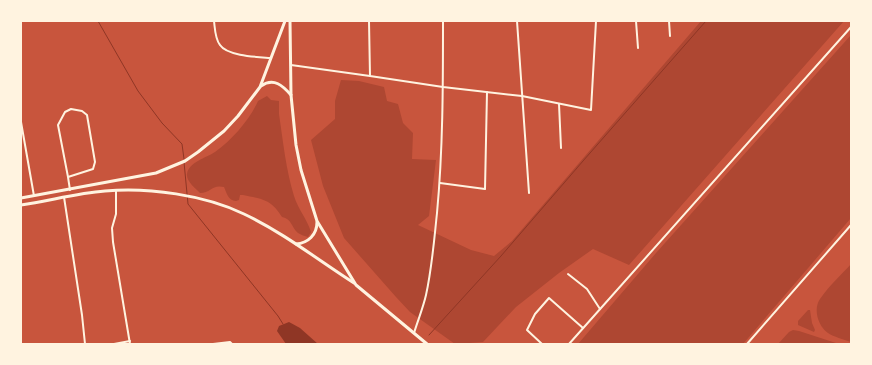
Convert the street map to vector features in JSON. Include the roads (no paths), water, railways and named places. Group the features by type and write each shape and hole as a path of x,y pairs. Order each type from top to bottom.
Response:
{"highway":[{"path":"21,198 156,173 185,161 224,131 238,116 260,87 286,21"},
{"path":"290,21 291,95 295,139 301,170 317,221 356,285"},
{"path":"260,87 267,83 276,83 283,86 291,95"},
{"path":"115,181 116,190"},
{"path":"21,205 116,190 171,193 220,205 243,213 296,244 356,285 427,344"},
{"path":"296,244 306,242 313,236 317,227 317,221"}],"street":[{"path":"214,21 220,46 244,56 272,58"},
{"path":"369,21 370,76"},
{"path":"414,333 425,296 432,260 440,183 443,88 443,21"},
{"path":"517,21 529,193"},
{"path":"290,65 443,88 522,96 591,110 596,21"},
{"path":"636,21 638,48"},
{"path":"669,21 670,36"},
{"path":"569,344 851,27"},
{"path":"440,183 485,189 487,92"},
{"path":"559,104 561,148"},
{"path":"68,177 93,169 95,162 87,115 78,110 71,109 65,112 58,125 70,190"},
{"path":"21,122 34,196"},
{"path":"114,344 130,343 113,242 112,228 116,214 116,190"},
{"path":"64,197 85,344"},
{"path":"748,344 851,225"},
{"path":"568,274 575,278 587,290 600,309"},
{"path":"542,344 527,330 535,314 549,298 583,328"},
{"path":"213,344 230,342 232,344"}],"waterway":[{"path":"98,21 138,91 162,123 182,144 184,159"},
{"path":"429,335 501,256 706,21"},
{"path":"184,162 188,204 283,324"}]}
